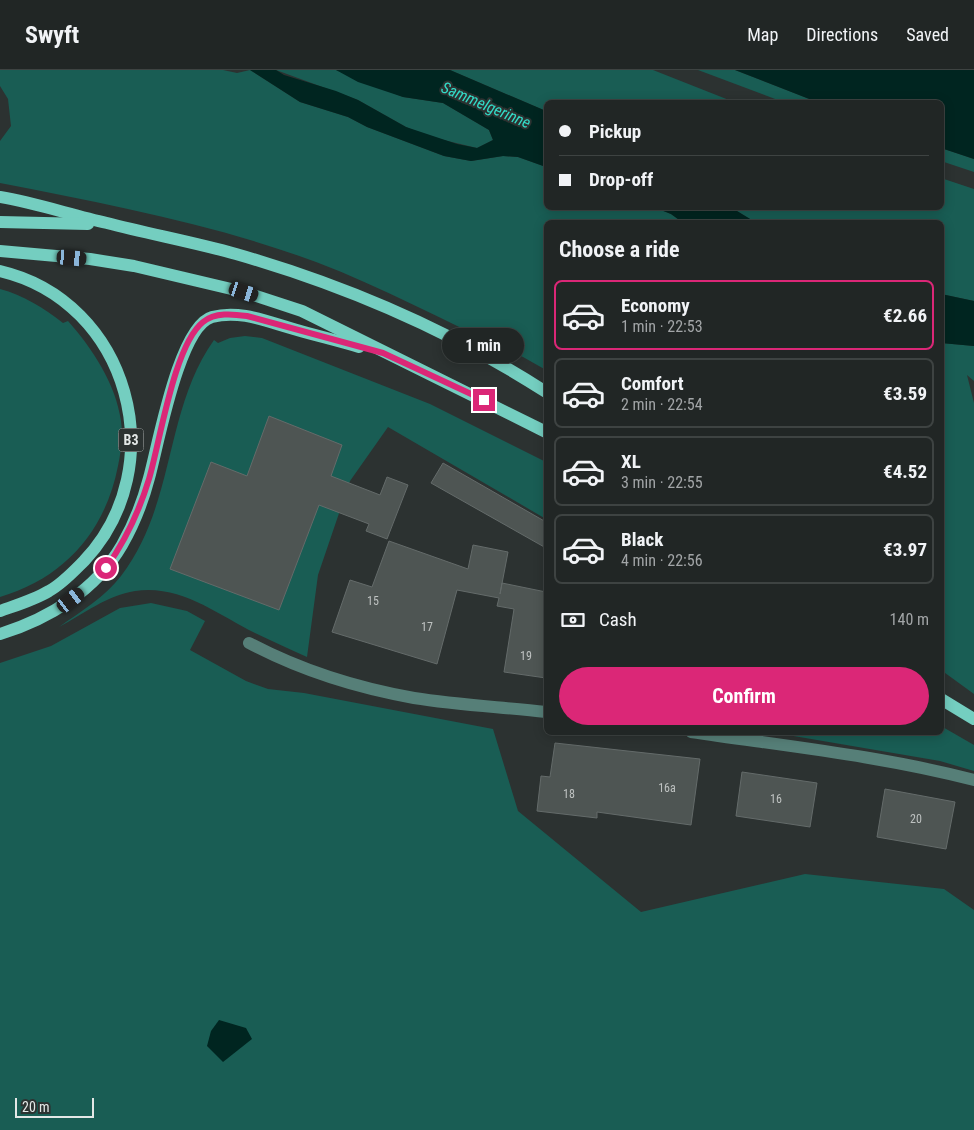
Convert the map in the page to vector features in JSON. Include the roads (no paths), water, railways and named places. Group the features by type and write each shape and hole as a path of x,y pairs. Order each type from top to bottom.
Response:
{"main road":[{"path":"0,197 235,254 350,293 472,348 544,391"},
{"path":"0,222 108,224"},
{"name":"B3","path":"0,251 90,259 134,266 244,292 302,311 383,353 468,392 544,431"},
{"name":"B3","path":"0,271 16,275 43,287 84,317 108,351 118,373 130,413 132,434 126,484 117,510 105,534 70,575 50,591 27,602 0,611"},
{"name":"B3","path":"0,634 24,627 58,610 106,568 122,546 134,521 149,478 178,370 187,344 202,322 217,316 247,316 383,353"},
{"path":"944,701 974,719"}],"street":[{"path":"249,643 307,669 380,691 450,702 544,712"},
{"path":"712,735 820,750 932,770 974,780"}],"water":[{"name":"Sammelgerinne","path":"250,70 276,70 284,75 358,100 406,127 457,144 477,148 493,140 489,130 443,103 403,97 358,82 336,70 450,70 544,110 544,166 518,157 503,156 471,161 444,156 367,127 348,117 300,102"},
{"path":"735,70 974,70 974,159 944,149 944,100 812,100"},
{"path":"661,210 735,210 752,220 679,220"},
{"path":"944,295 974,301 974,346 944,343"},
{"path":"219,1020 246,1028 252,1039 223,1062 207,1046 211,1031"}]}
